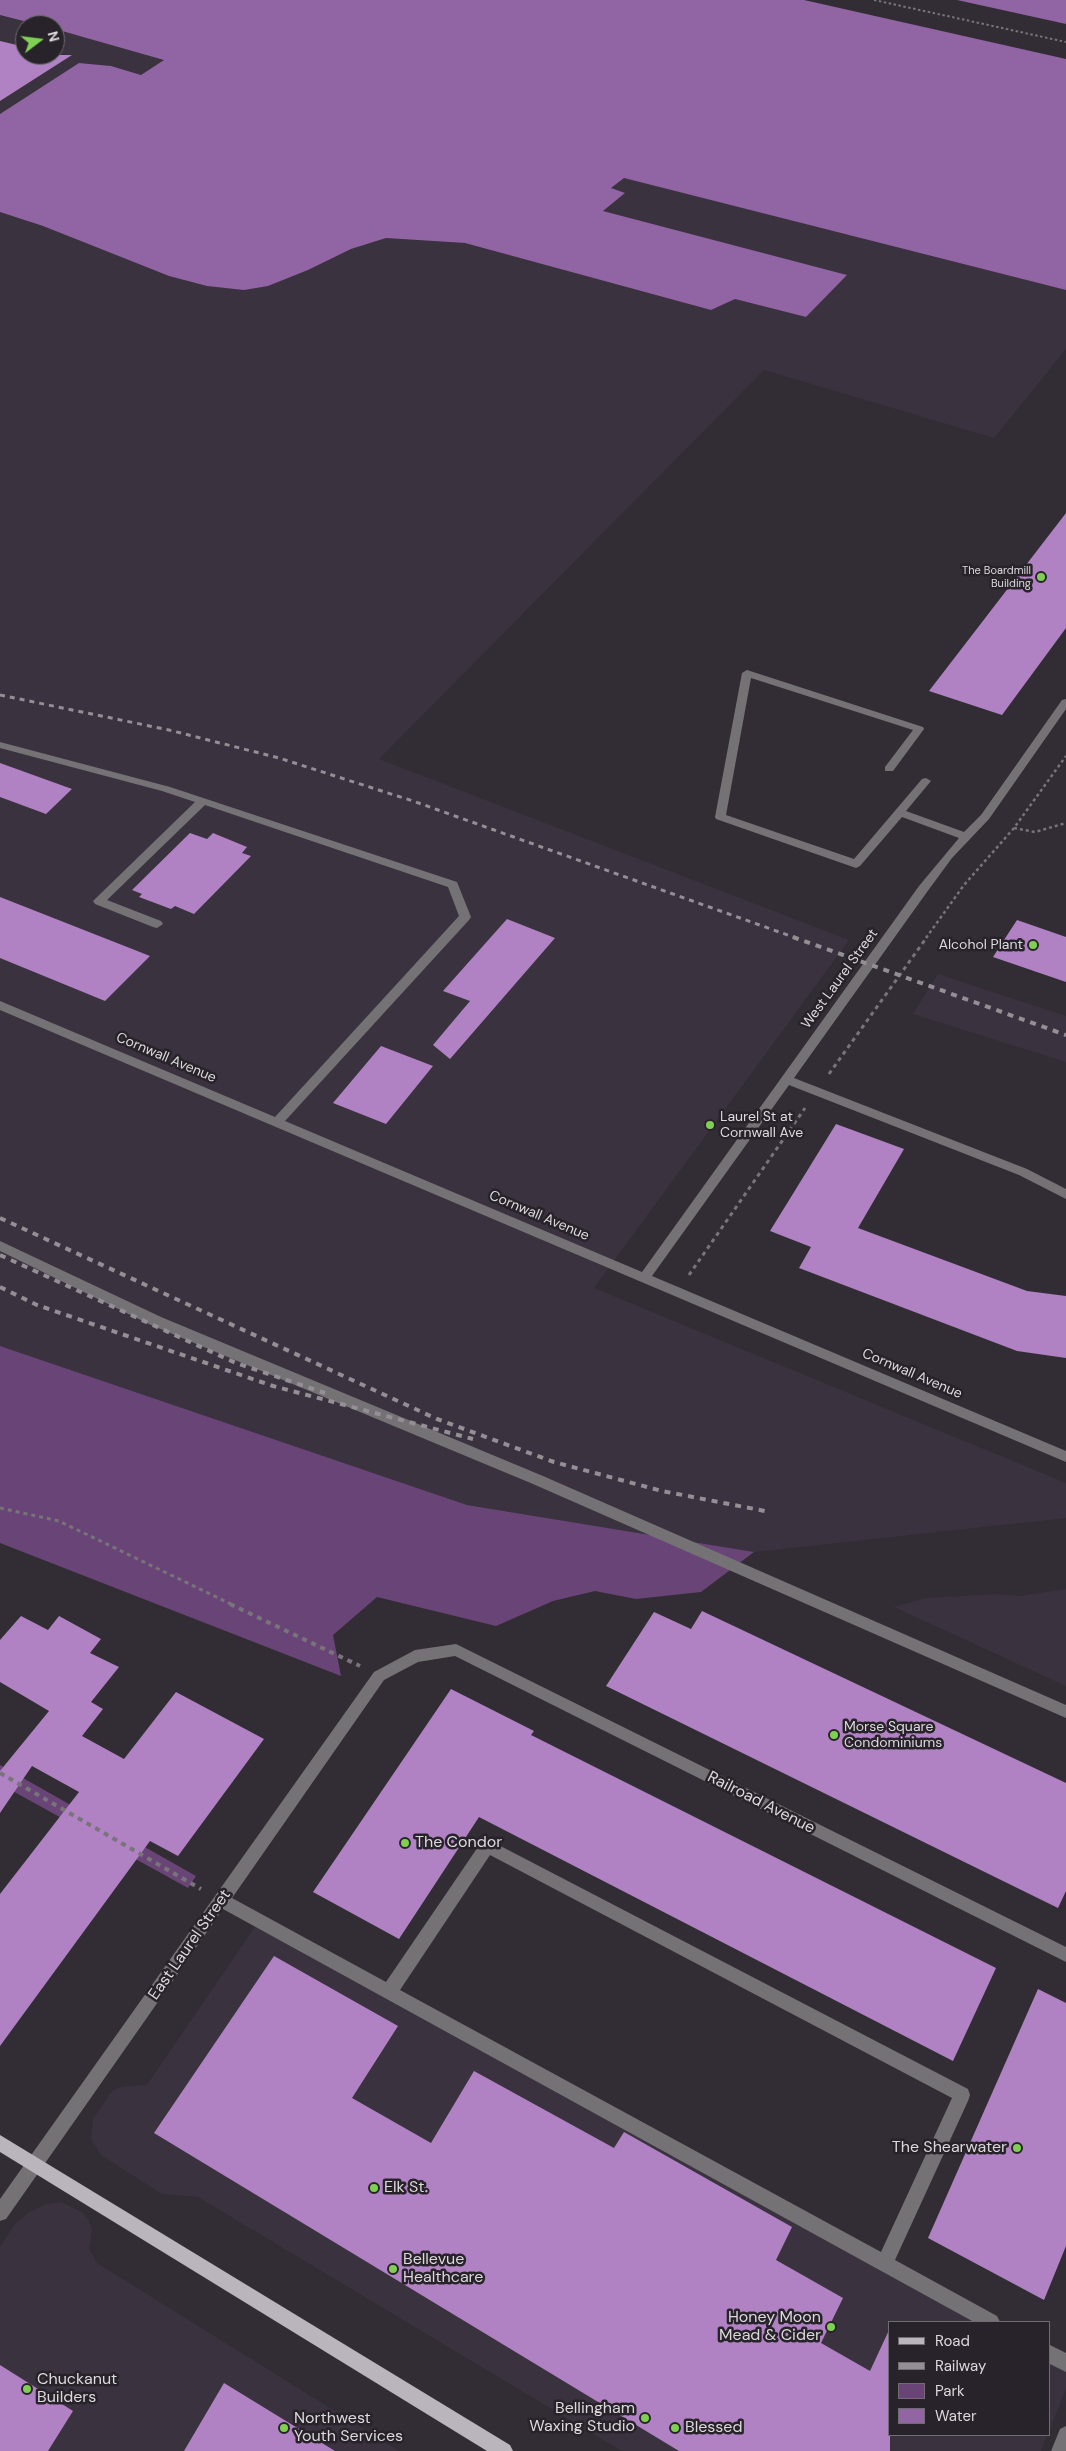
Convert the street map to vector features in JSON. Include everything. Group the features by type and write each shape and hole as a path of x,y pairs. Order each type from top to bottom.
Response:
{"main road":[{"path":"0,2143 504,2451"}],"street":[{"path":"889,769 918,729 747,673 720,817 856,864 926,781"},
{"name":"West Laurel Street","path":"644,1278 923,889 948,856 985,817 1066,702"},
{"path":"0,745 166,789 454,885 465,917 277,1122"},
{"path":"157,924 99,901 203,801"},
{"path":"900,812 966,837"},
{"name":"Cornwall Avenue","path":"0,1005 1066,1457"},
{"path":"786,1079 1023,1172 1066,1194"},
{"path":"0,1246 156,1321 538,1480 1066,1712"},
{"name":"Railroad Avenue","path":"380,1676 415,1656 456,1650 1066,1955"},
{"name":"East Laurel Street","path":"0,2213 380,1676"},
{"path":"390,1992 487,1846 962,2095 884,2264"},
{"path":"221,1900 989,2321"},
{"path":"1051,2355 1066,2363"},
{"path":"1060,2451 1066,2436"}],"path":[{"path":"874,0 1066,42"},
{"path":"678,1292 964,885 1014,828 1066,756"},
{"path":"1014,828 1035,832 1066,823"},
{"path":"0,1508 59,1521 380,1676"},
{"path":"0,1773 221,1900"}],"shaded area":[{"path":"0,15 15,19 15,65 65,65 65,32 165,59 141,75 111,66 79,63 0,114"},
{"path":"624,178 1066,290 1066,349 994,438 764,370 379,759 849,940 594,1288 1066,1483 1066,1518 754,1552 467,1505 0,1346 0,212 43,226 169,276 207,286 268,286 308,270 351,249 386,238 465,243 711,310 735,299 806,317 847,275 603,211 625,193 611,188"},
{"path":"938,974 1066,1016 1066,1062 913,1014"},
{"path":"1066,1589 1066,1686 894,1607 926,1598 996,1594 1020,1596"},
{"path":"259,1921 989,2321 888,2321 888,2436 1047,2436 1041,2451 622,2451 198,2197 162,2194 101,2155 91,2139 93,2119 113,2090 122,2087 147,2085"},
{"path":"61,2202 83,2213 89,2221 92,2229 89,2249 97,2263 399,2451 0,2451 0,2247 15,2224 30,2212 46,2204"},
{"path":"1051,2355 1066,2363 1066,2388 1051,2426"}],"green space":[{"path":"0,1346 467,1505 754,1552 701,1592 636,1599 595,1591 553,1601 496,1626 377,1597 333,1635 341,1676 0,1543"},
{"path":"0,1765 196,1876 188,1888 0,1784"}],"water":[{"path":"0,0 804,0 1066,59 1066,290 624,178 611,188 625,193 603,211 847,275 806,317 735,299 711,310 465,243 386,238 351,249 308,270 268,286 244,290 207,286 169,276 43,226 0,212 0,114 79,63 111,66 141,75 164,60 65,32 65,15 15,15 15,19 0,15"},
{"path":"957,0 1066,0 1066,24"}],"building":[{"path":"0,41 15,45 15,65 56,65 0,101"},
{"path":"65,55 72,55 65,59"},
{"name":"The Boardmill Building","path":"1066,513 1066,628 1002,715 929,691"},
{"path":"0,763 72,789 46,814 0,797"},
{"path":"190,833 207,839 213,833 247,847 242,853 251,856 194,914 175,906 171,909 139,897 142,894 132,890"},
{"path":"0,897 150,956 105,1001 0,958"},
{"path":"507,919 555,938 450,1059 433,1045 470,1001 443,991"},
{"name":"Alcohol Plant","path":"1017,920 1066,937 1066,982 993,957"},
{"path":"381,1046 433,1066 386,1124 333,1103"},
{"path":"836,1124 904,1149 858,1228 1027,1291 1066,1296 1066,1358 1017,1351 799,1268 811,1247 770,1231"},
{"name":"Morse Square Condominiums","path":"702,1611 1066,1783 1066,1891 1058,1908 606,1686 654,1612 691,1629"},
{"path":"21,1616 48,1630 59,1616 101,1639 90,1653 119,1667 91,1702 103,1709 82,1736 124,1759 176,1692 264,1739 178,1856 150,1841 0,2046 0,1894 79,1792 32,1766 0,1813 0,1771 49,1711 0,1682 0,1640"},
{"path":"451,1689 534,1731 531,1735 996,1968 953,2061 479,1817 399,1939 313,1892"},
{"path":"274,1956 398,2026 352,2098 431,2143 474,2071 614,2148 624,2132 792,2227 776,2260 843,2298 821,2343 870,2371 888,2332 888,2436 890,2436 890,2451 679,2451 154,2133"},
{"name":"The Shearwater","path":"1038,1989 1066,2003 1066,2246 1044,2300 928,2238"},
{"path":"0,2365 73,2411 48,2451 0,2451"},
{"path":"224,2383 335,2451 184,2451"}],"railway":[{"path":"0,695 169,730 279,758 413,801 796,938"},
{"path":"793,937 1066,1035"},
{"path":"0,1218 437,1419 554,1462 662,1491 765,1511"},
{"path":"0,1255 236,1363 325,1393"},
{"path":"0,1287 37,1305 273,1386 473,1439"}],"place":[{"name":"The Boardmill Building","path":"1041,577"},
{"name":"Alcohol Plant","path":"1033,945"},
{"name":"Laurel St at Cornwall Ave","path":"710,1125"},
{"name":"Morse Square Condominiums","path":"834,1735"},
{"name":"The Condor","path":"405,1843"},
{"name":"The Shearwater","path":"1017,2148"},
{"name":"Elk St.","path":"374,2188"},
{"name":"Bellevue Healthcare","path":"393,2269"},
{"name":"Honey Moon Mead & Cider","path":"831,2327"},
{"name":"Chuckanut Builders","path":"27,2389"},
{"name":"Bellingham Waxing Studio","path":"645,2418"},
{"name":"Northwest Youth Services","path":"284,2428"},
{"name":"Blessed","path":"675,2428"}]}
